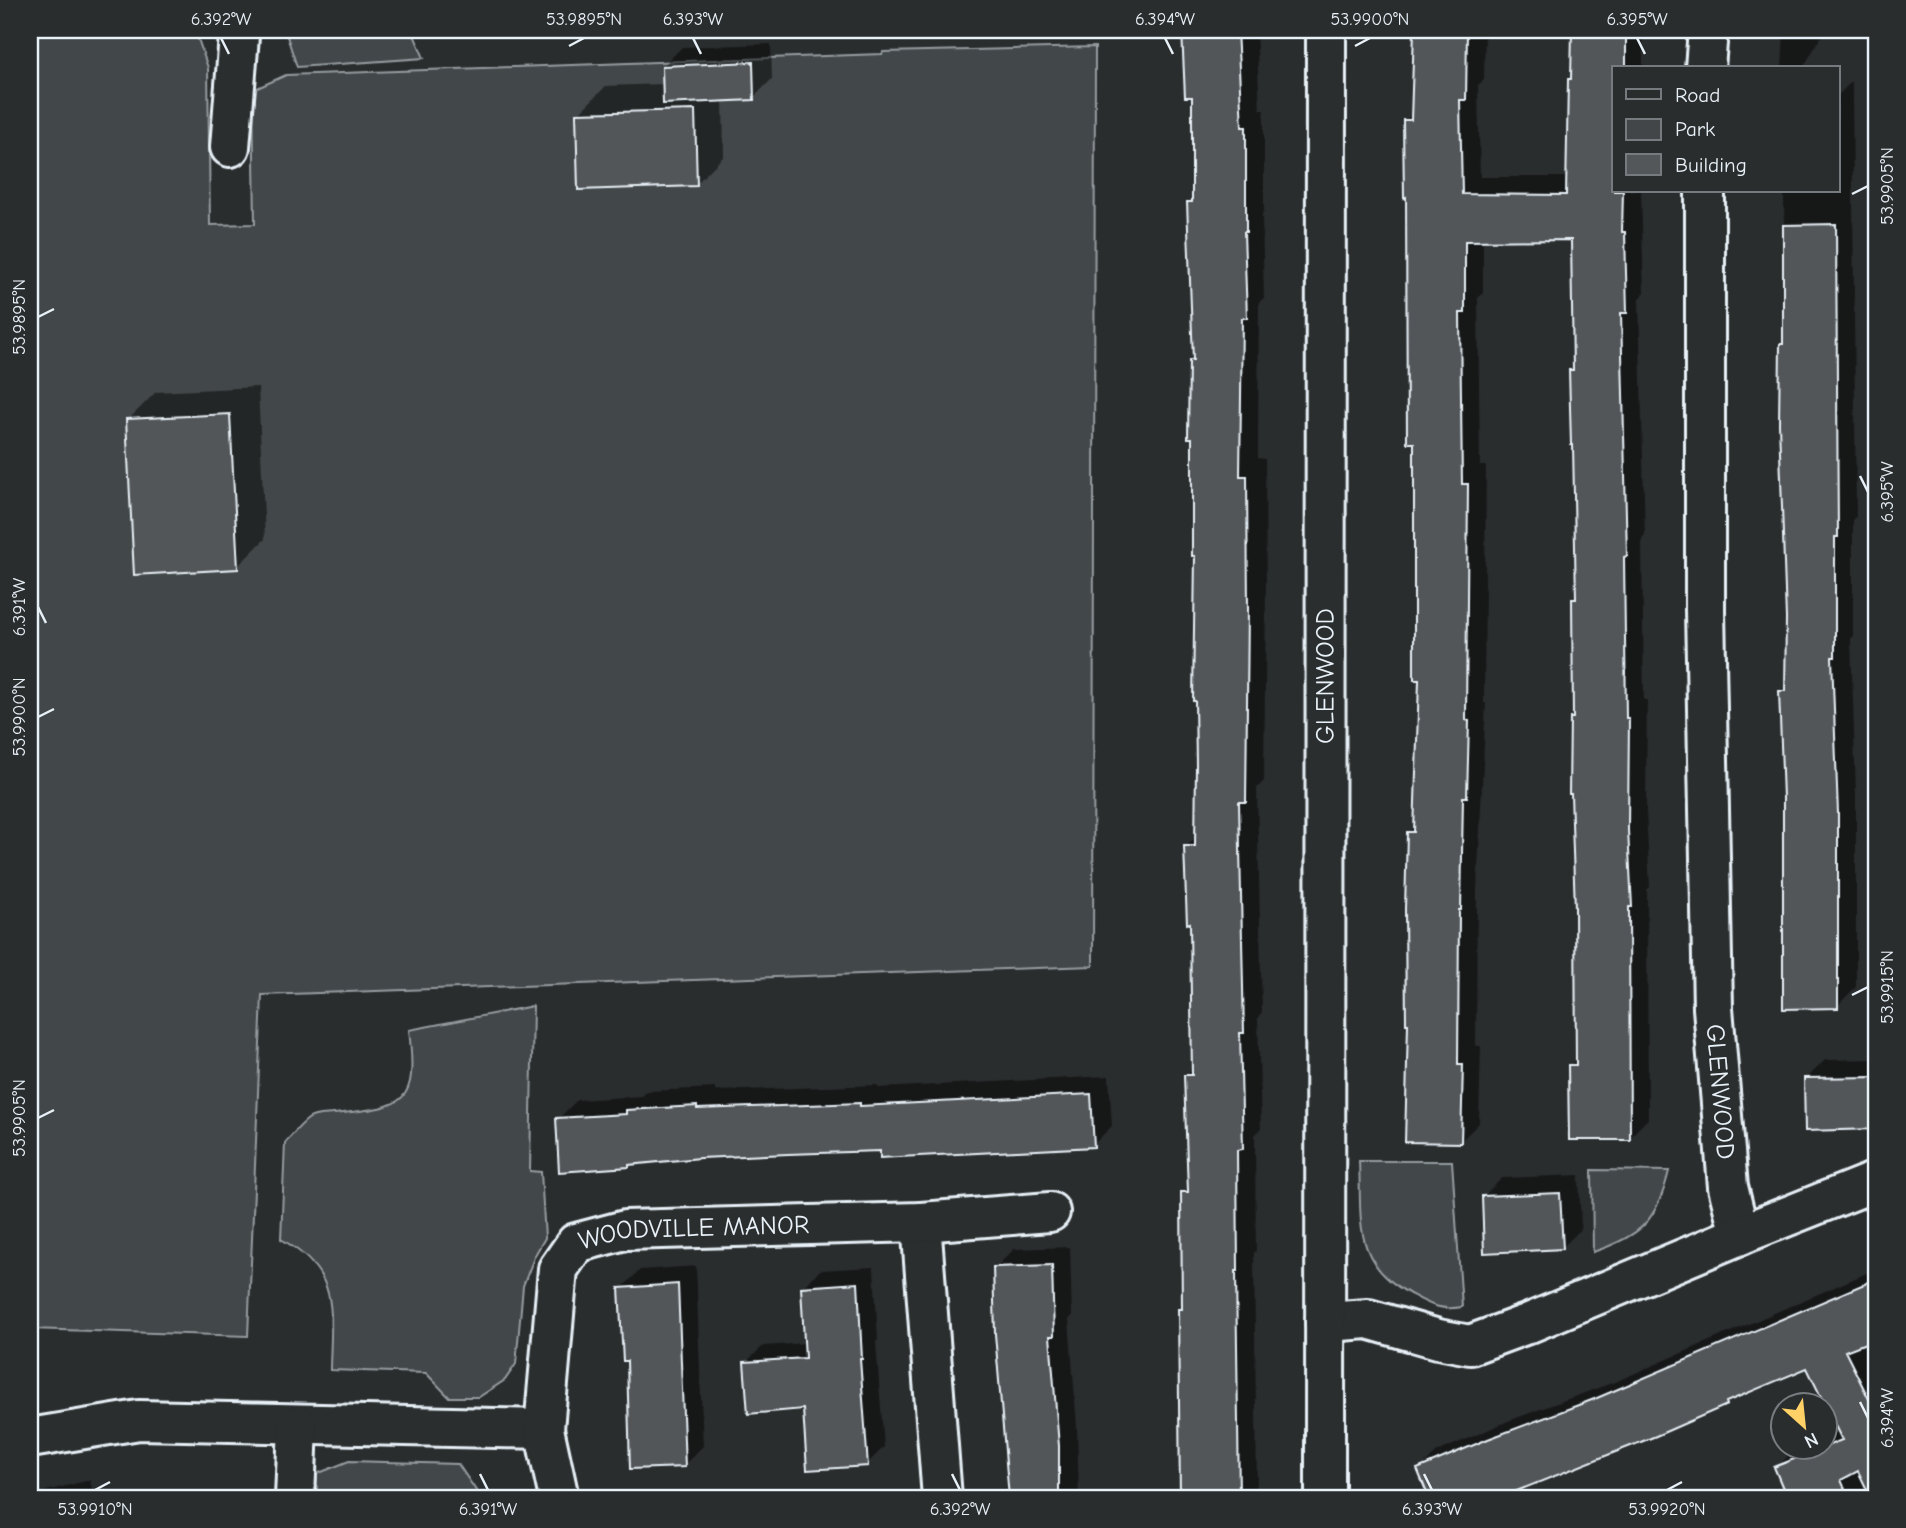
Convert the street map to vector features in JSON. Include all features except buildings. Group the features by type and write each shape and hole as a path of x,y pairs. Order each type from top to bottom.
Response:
{"street":[{"path":"230,147 239,36 237,30"},
{"name":"GLENWOOD","path":"1325,1498 1326,30"},
{"path":"1705,66 1708,30"},
{"name":"GLENWOOD","path":"1705,192 1705,610 1713,1009 1728,1187 1740,1235"},
{"path":"1325,1321 1368,1319 1470,1345 1876,1181"},
{"name":"WOODVILLE MANOR","path":"559,1498 544,1429 558,1269 576,1243 625,1230 921,1222 1050,1212"},
{"path":"921,1222 942,1498"},
{"path":"30,1438 139,1420 544,1429"},
{"path":"295,1498 298,1424"}],"green space":[{"path":"30,30 195,30 208,68 210,225 255,224 253,90 286,75 883,52 1095,47 1093,966 262,995 248,1336 30,1329"},
{"path":"285,30 412,30 424,58 297,67"},
{"path":"533,1006 530,1171 541,1172 545,1238 523,1286 516,1364 505,1380 479,1397 449,1397 426,1373 330,1370 331,1311 323,1280 300,1252 281,1239 285,1143 311,1117 377,1108 402,1098 408,1088 411,1074 409,1030"},
{"path":"1359,1161 1452,1161 1462,1307 1441,1308 1429,1304 1391,1281 1378,1268 1364,1237"},
{"path":"1592,1170 1669,1171 1659,1202 1644,1224 1623,1240 1593,1252"},
{"path":"349,1461 458,1464 481,1498 311,1498 314,1475"}]}
